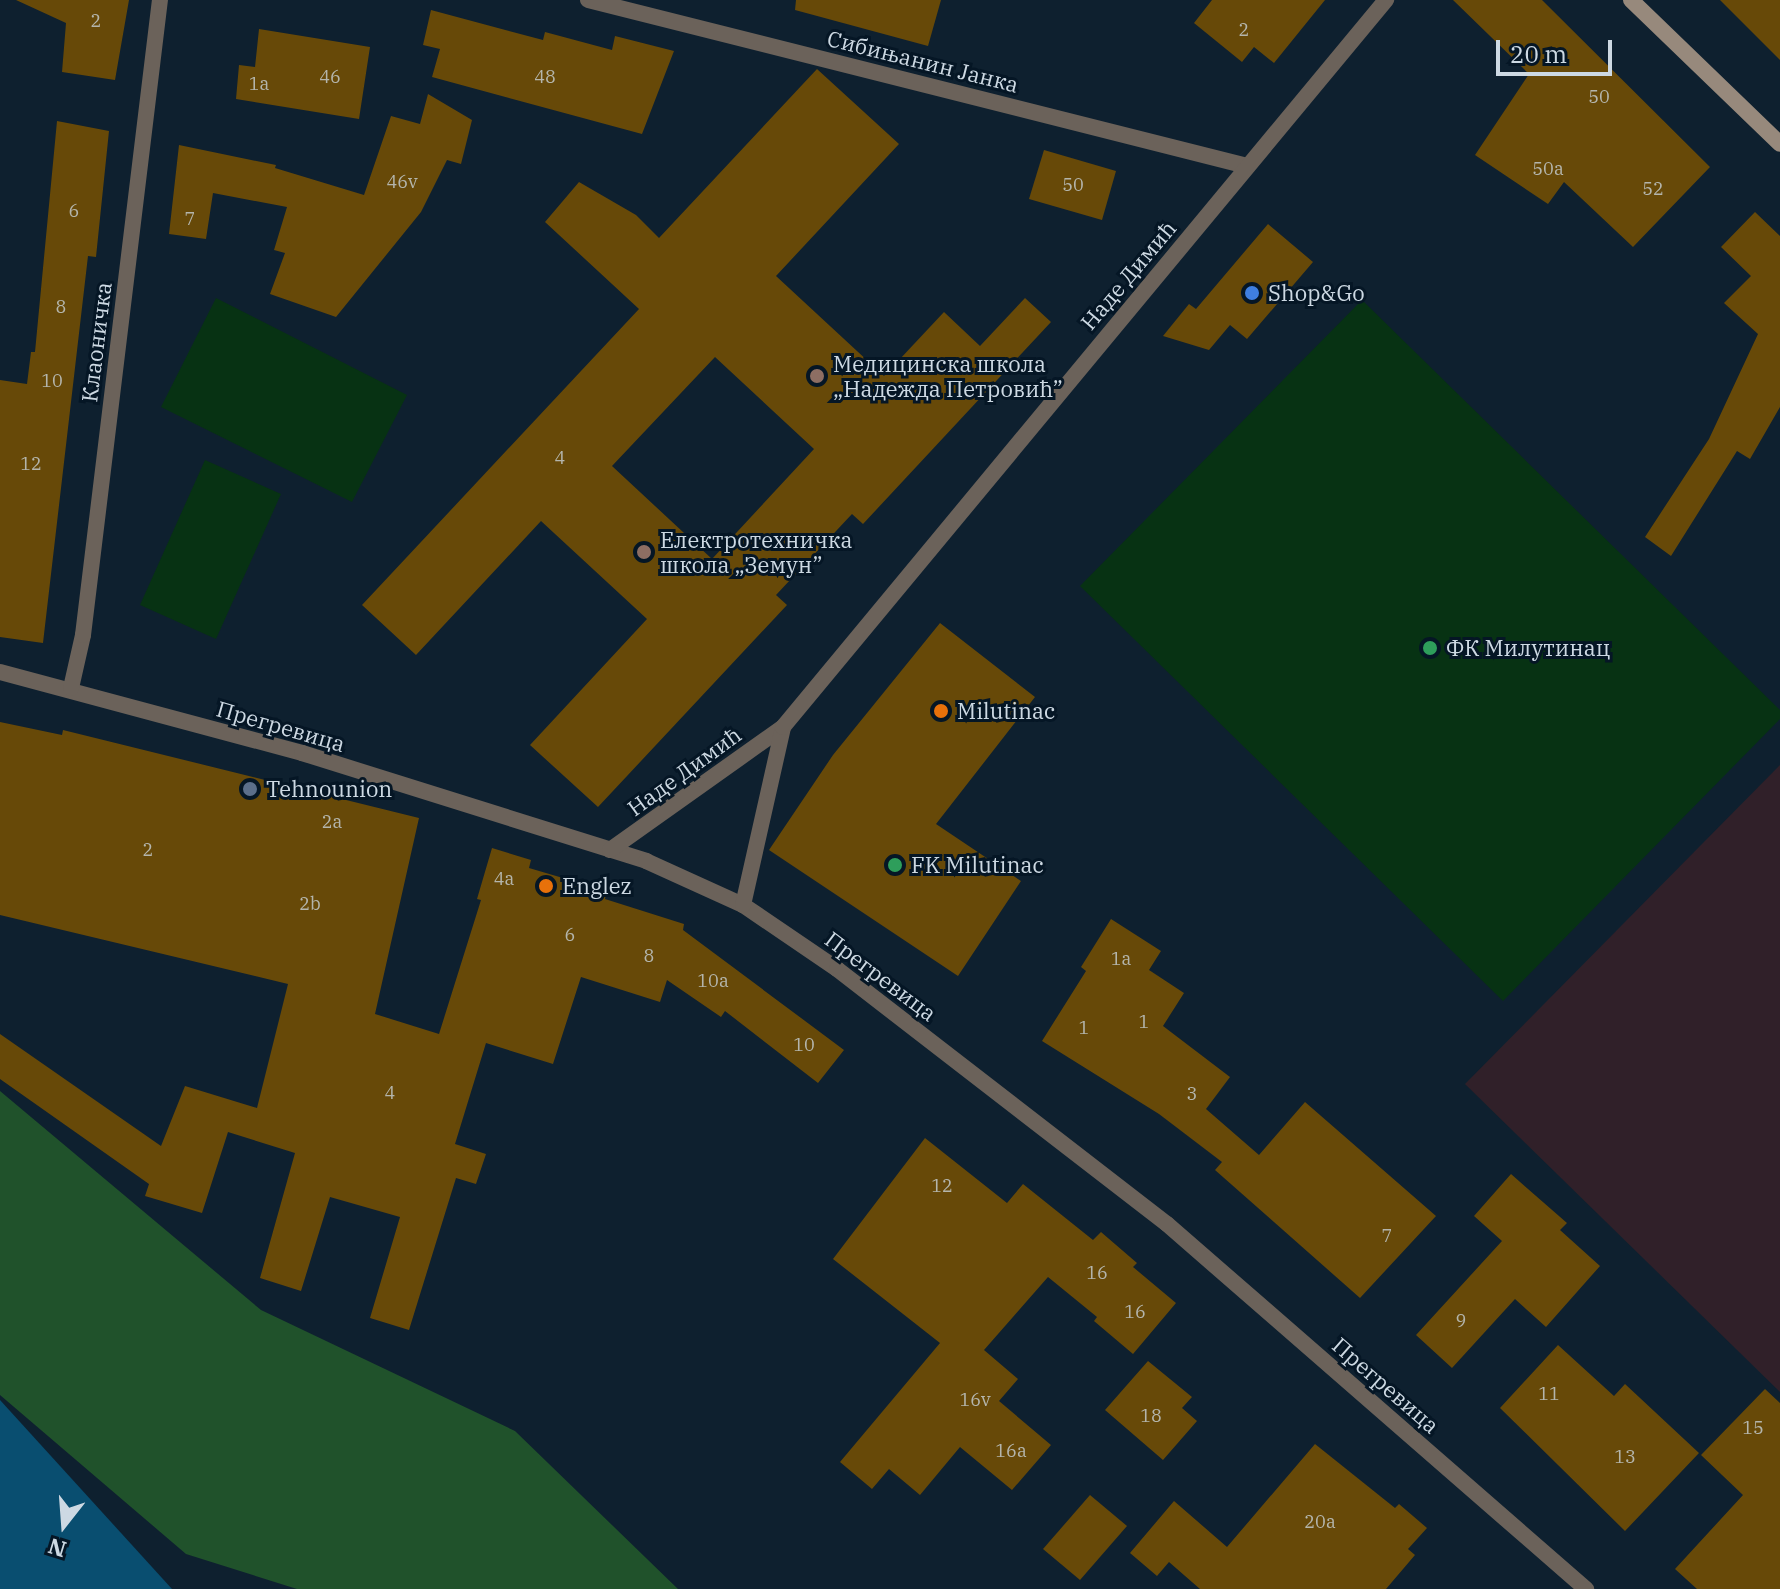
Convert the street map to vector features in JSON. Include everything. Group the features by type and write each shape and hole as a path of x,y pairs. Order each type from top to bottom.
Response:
{"main road":[{"path":"1631,0 1780,144"}],"street":[{"name":"Клаоничка","path":"71,688 83,635 160,0"},
{"name":"Сибињанин Јанка","path":"588,0 1247,166"},
{"name":"Наде Димић","path":"610,850 783,727 1386,0"},
{"name":"Прегревица","path":"0,672 71,688 302,753 646,861 743,905 849,978 1167,1224 1586,1589"},
{"name":"Наде Димић","path":"743,905 783,727"}],"shaded area":[{"path":"1780,765 1780,1392 1465,1084"}],"green space":[{"path":"216,298 407,395 352,502 161,407"},
{"name":"ФК Милутинац","path":"1362,300 1780,710 1780,719 1503,1001 1080,586"},
{"path":"205,460 281,494 216,639 140,605"},
{"path":"0,1091 261,1310 515,1431 678,1589 297,1589 186,1554 0,1395"}],"water":[{"path":"0,1400 172,1589 0,1589"}],"building":[{"path":"16,0 129,0 115,80 62,72 66,23"},
{"path":"796,0 941,0 928,46 795,10"},
{"path":"1212,0 1325,0 1274,63 1254,47 1242,62 1194,23"},
{"path":"1453,0 1542,0 1710,167 1633,247 1564,182 1548,204 1475,155 1529,74"},
{"path":"1720,0 1780,0 1780,60"},
{"path":"431,10 543,40 545,32 612,50 615,36 674,51 642,134 432,77 440,49 423,45"},
{"path":"259,29 370,47 359,119 236,99 239,65 255,67"},
{"path":"817,69 899,144 776,276 884,376 944,312 980,346 1025,298 1051,322 863,524 852,514 776,595 787,605 598,807 530,745 647,619 541,521 416,655 362,605 639,309 545,222 579,182 636,215 659,238","holes":["715,357 814,449 712,559 612,466"]},
{"path":"428,94 472,120 461,164 447,160 421,212 336,317 270,294 285,253 274,250 287,207 213,193 206,239 169,234 179,145 276,165 275,168 364,195 391,116 420,124"},
{"path":"57,121 109,131 96,257 88,256 43,643 0,637 0,380 27,384 31,352 35,352"},
{"path":"1044,150 1116,171 1102,220 1029,199"},
{"path":"1755,212 1780,236 1780,407 1750,459 1737,451 1671,556 1645,537 1709,439 1758,334 1724,303 1751,276 1721,247"},
{"path":"1268,224 1313,262 1247,339 1230,325 1209,350 1163,336 1189,304 1196,309"},
{"path":"940,623 1035,697 936,824 1021,881 958,976 769,850 833,755"},
{"path":"0,722 62,735 63,730 419,818 375,1014 439,1034 481,900 477,899 492,848 531,860 529,868 607,891 605,899 684,924 683,930 844,1050 818,1083 725,1011 721,1017 667,980 660,1002 581,977 553,1064 486,1043 455,1144 486,1154 476,1184 456,1178 409,1330 370,1318 400,1217 330,1197 301,1291 260,1278 295,1153 228,1132 202,1213 145,1196 149,1184 0,1079 0,1034 161,1146 185,1086 257,1108 288,984 0,915"},
{"path":"1111,919 1161,951 1149,970 1184,993 1163,1026 1230,1077 1206,1109 1259,1155 1305,1102 1436,1216 1360,1298 1215,1170 1222,1162 1159,1114 1042,1041 1086,971 1081,967"},
{"path":"925,1138 1007,1203 1023,1184 1093,1240 1101,1232 1137,1263 1133,1267 1176,1303 1133,1354 1094,1321 1097,1317 1048,1277 984,1350 1018,1379 999,1401 1051,1445 1012,1490 960,1447 920,1495 889,1469 872,1489 840,1462 940,1343 833,1259"},
{"path":"1511,1174 1567,1223 1560,1230 1600,1266 1546,1327 1515,1299 1452,1368 1416,1335 1502,1241 1474,1216"},
{"path":"1558,1345 1614,1396 1625,1384 1699,1453 1625,1531 1500,1408"},
{"path":"1148,1361 1192,1397 1182,1408 1197,1421 1163,1460 1105,1410"},
{"path":"1765,1389 1780,1403 1780,1589 1697,1589 1675,1569 1743,1495 1701,1455"},
{"path":"1315,1444 1395,1508 1399,1504 1427,1528 1408,1549 1415,1555 1386,1589 1200,1589 1169,1562 1157,1576 1130,1553 1174,1501 1227,1547"},
{"path":"1090,1495 1127,1526 1080,1580 1043,1549"}],"place":[{"name":"Shop&Go","path":"1252,293"},
{"name":"Медицинска школа „Надежда Петровић”","path":"817,376"},
{"name":"Електротехничка школа „Земун”","path":"644,552"},
{"name":"ФК Милутинац","path":"1430,648"},
{"name":"Milutinac","path":"941,711"},
{"name":"Tehnounion","path":"250,789"},
{"name":"FK Milutinac","path":"895,865"},
{"name":"Englez","path":"546,886"}]}
